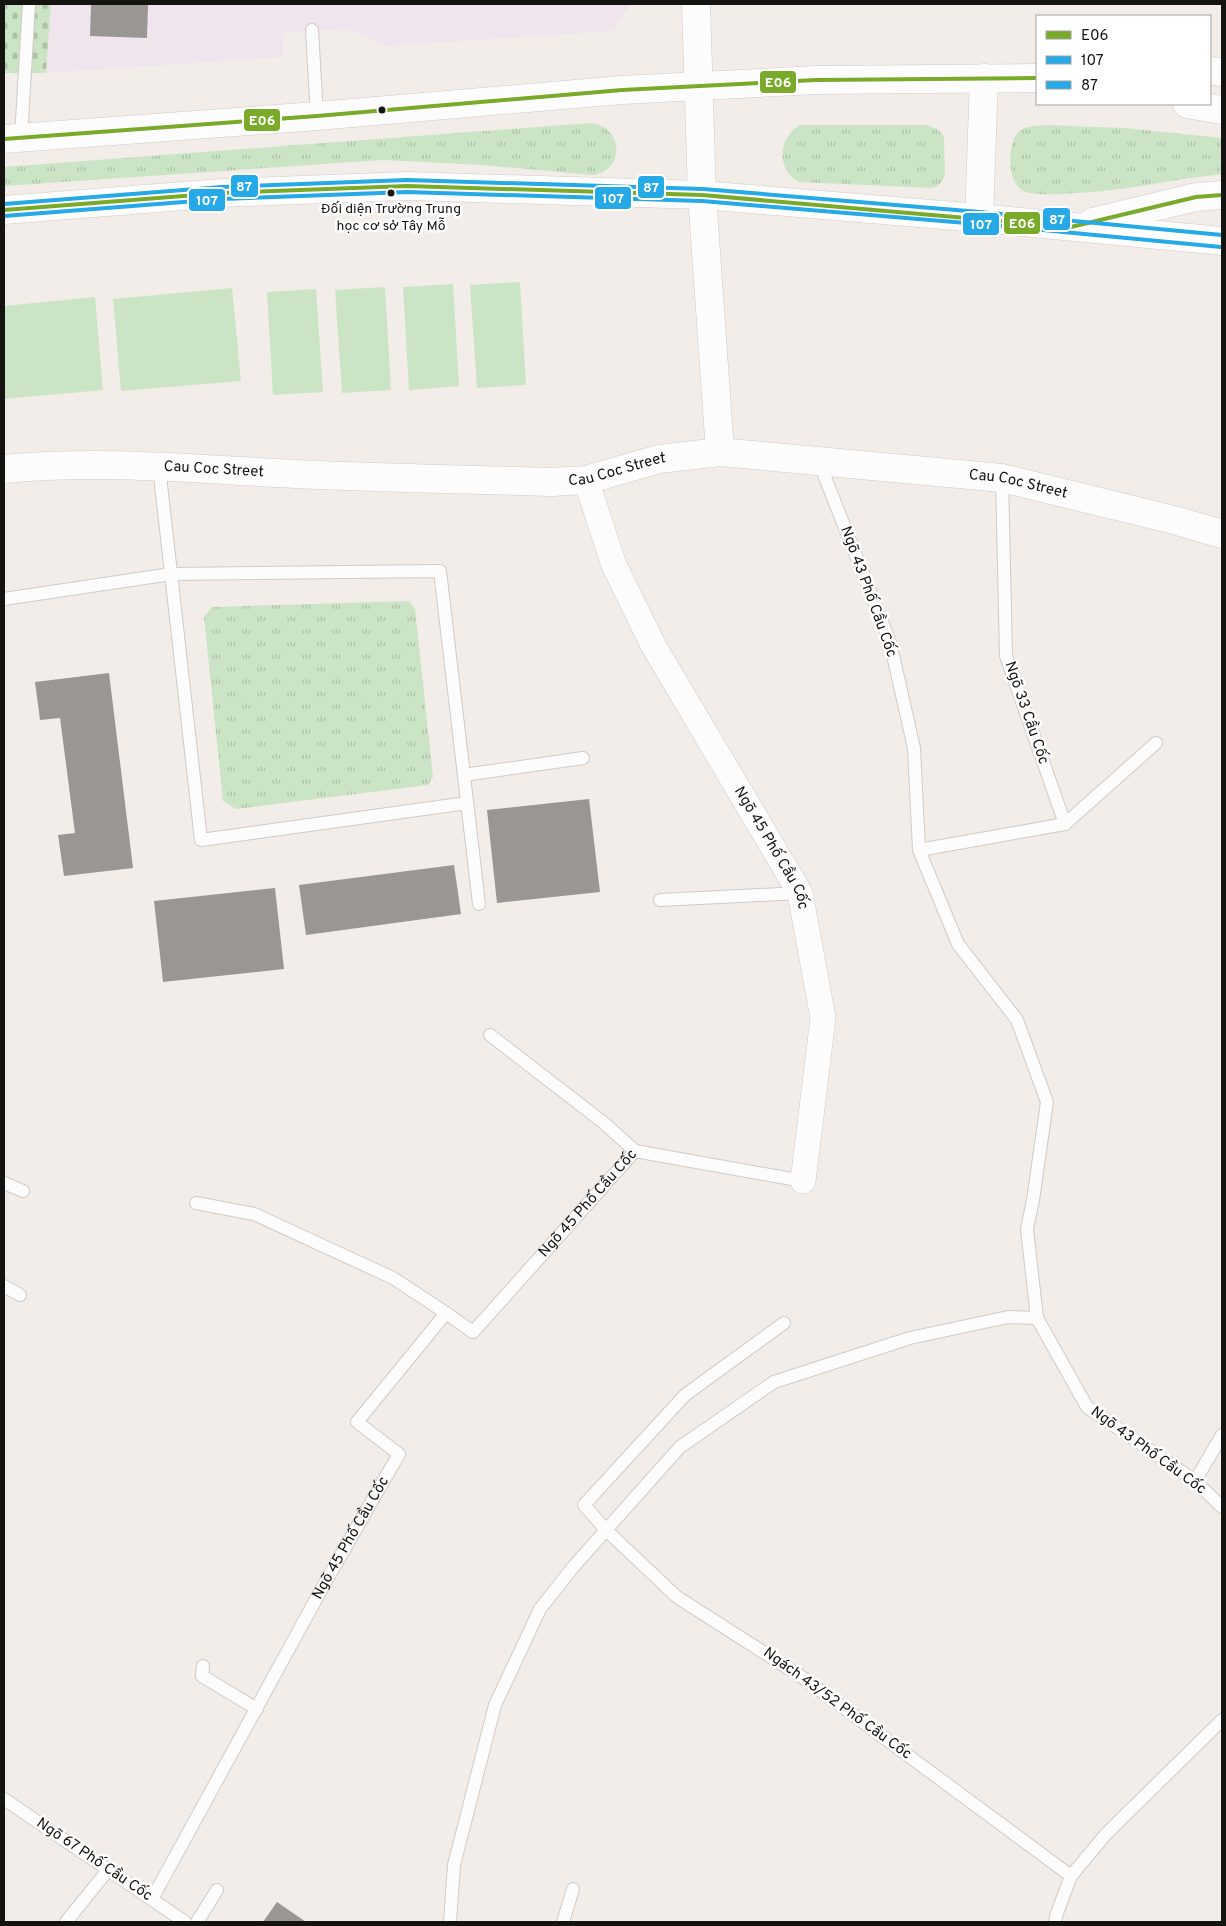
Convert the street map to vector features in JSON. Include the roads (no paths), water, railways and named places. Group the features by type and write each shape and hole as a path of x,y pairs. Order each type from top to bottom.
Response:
{"street":[{"path":"696,4 697,86 702,195 720,452"},
{"path":"979,218 984,78"},
{"path":"12,138 317,116 612,90 816,80 1036,78"},
{"path":"1193,105 1222,110"},
{"path":"4,210 222,193 406,186 702,195 1222,241"},
{"path":"1071,227 1196,197 1222,194"},
{"name":"Cau Coc Street","path":"4,469 42,465 159,467 552,482 586,480 659,459 720,452 1002,478 1174,520 1222,534"},
{"name":"Ngõ 45 Phố Cầu Cốc","path":"586,480 614,566 653,645 800,893 823,1018 803,1180"}],"lane":[{"path":"12,138 29,4"},
{"path":"312,30 317,116"},
{"name":"Ngõ 43 Phố Cầu Cốc","path":"819,462 890,642 914,748 919,850 958,944 1017,1020 1047,1102 1027,1229 1038,1318 1086,1407 1195,1481 1222,1508"},
{"path":"159,467 201,840 468,803"},
{"name":"Ngõ 33 Cầu Cốc","path":"1002,478 1006,656 1066,824"},
{"path":"4,599 171,574 440,571 480,904"},
{"path":"919,850 1066,824 1156,743"},
{"path":"464,775 583,758"},
{"path":"660,900 800,893"},
{"path":"490,1035 604,1123 635,1152"},
{"name":"Ngõ 45 Phố Cầu Cốc","path":"152,1900 326,1581 399,1454 357,1422 446,1313 473,1332 635,1152 803,1180"},
{"path":"4,1183 23,1191"},
{"path":"196,1203 254,1214 393,1278 446,1313"},
{"path":"4,1286 20,1295"},
{"path":"451,1922 454,1864 495,1704 540,1609 574,1566 680,1447 774,1382 910,1338 1008,1317 1038,1318"},
{"name":"Ngách 43/52 Phố Cầu Cốc","path":"784,1323 685,1395 584,1505 606,1530 677,1596 802,1677 1071,1876"},
{"path":"1195,1481 1222,1435"},
{"path":"203,1666 202,1676 257,1709"},
{"path":"1055,1922 1056,1912 1071,1876 1106,1834 1222,1720"},
{"name":"Ngõ 67 Phố Cầu Cốc","path":"4,1799 185,1922"},
{"path":"66,1922 108,1870"},
{"path":"197,1922 217,1890"},
{"path":"563,1922 573,1890"}],"place":[{"name":"Đối diện Trường Trung học cơ sở Tây Mỗ","path":"391,193"}]}
